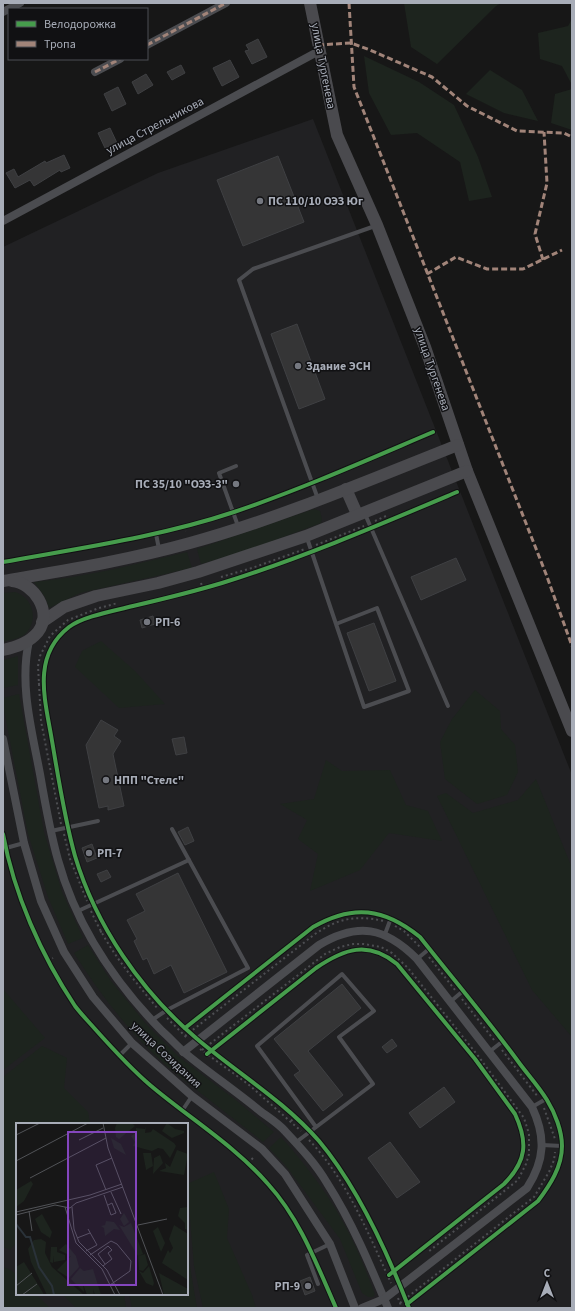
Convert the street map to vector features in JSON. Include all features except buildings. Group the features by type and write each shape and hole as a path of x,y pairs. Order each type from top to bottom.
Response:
{"street":[{"path":"11,8 20,3"},
{"path":"148,44 226,3"},
{"name":"улица Тургенева","path":"310,3 337,135 377,225 425,347 467,471 572,731"},
{"name":"улица Стрельникова","path":"3,221 319,51"},
{"path":"95,72 118,60"},
{"path":"5,581 92,566 160,551 239,529 318,500 458,445"},
{"path":"42,622 64,607 96,596 158,583 198,572 306,536 467,471"},
{"path":"346,489 360,513"},
{"path":"3,650 15,648 29,641 39,631 42,622 42,608 40,600 33,592 20,582 5,581"},
{"name":"улица Созидания","path":"29,641 26,655 26,688 30,722 50,831 58,862 91,938 116,979 152,1020 183,1052 277,1124 295,1143 326,1182 344,1212 355,1233 388,1308"},
{"name":"улица Созидания","path":"3,739 24,843 41,901 64,952 93,996 132,1043 192,1096 262,1149 285,1174 330,1244 356,1308"},
{"path":"183,1052 306,955 336,935 365,930 385,934 399,942 417,959 532,1107 540,1129 542,1145 538,1168 527,1188 398,1289 384,1299 362,1308"}],"lane":[{"path":"318,500 238,280 253,268 377,225"},
{"path":"236,466 219,473 239,529"},
{"path":"360,513 369,526 448,706"},
{"path":"156,534 160,551"},
{"path":"306,536 364,707 409,691 377,608 336,624"},
{"path":"50,831 98,821"},
{"path":"152,1020 162,1013 248,968 172,829"},
{"path":"6,848 24,843"},
{"path":"78,911 189,860"},
{"path":"385,934 391,918"},
{"path":"417,959 429,949"},
{"path":"295,1143 373,1084 339,1037 374,1011 342,974 256,1046 316,1127"},
{"path":"450,1002 463,991"},
{"path":"489,1052 503,1041"},
{"path":"119,1056 132,1043"},
{"path":"182,1111 192,1096"},
{"path":"532,1107 546,1099"},
{"path":"542,1145 562,1146"},
{"path":"318,1284 307,1255 330,1244"}],"path":[{"path":"246,576 391,517"},
{"path":"178,528 192,524"},
{"path":"185,526 186,531"},
{"path":"216,578 311,550"},
{"path":"194,584 208,580"},
{"path":"201,582 203,589"},
{"path":"196,591 210,587"},
{"path":"120,603 99,608 68,620 50,636 40,656 38,666 41,721 62,828 70,859 100,932 126,970 162,1013 185,1036 207,1046 212,1050 207,1054"},
{"path":"46,657 52,644"},
{"path":"44,667 45,697"},
{"path":"38,684 44,683"},
{"path":"379,915 391,918 407,927"},
{"path":"185,1036 314,934 332,923 349,918 367,917 389,923 404,931 425,952 541,1102 554,1132 555,1146 554,1160 549,1172 534,1196 400,1303"},
{"path":"104,923 110,935"},
{"path":"100,932 107,929"},
{"path":"202,1050 325,954 340,947 353,944 381,947 401,961 440,1008 516,1106 524,1118 529,1134 529,1154 518,1180 426,1254"},
{"path":"348,951 364,949 380,952 390,958 400,968"},
{"path":"429,949 463,991"},
{"path":"45,954 52,967"},
{"path":"48,961 53,958"},
{"path":"422,994 474,1060 518,1120"},
{"path":"185,1028 190,1032 202,1050 248,1084 305,1135 335,1173 356,1206 391,1282 398,1289 408,1304"},
{"path":"524,1070 546,1099"},
{"path":"290,1112 296,1116 310,1131"},
{"path":"291,1121 296,1116"},
{"path":"521,1128 523,1134"},
{"path":"242,1158 253,1168"},
{"path":"248,1162 253,1158"},
{"path":"532,1206 541,1196"},
{"path":"388,1275 393,1271"},
{"path":"391,1282 396,1278 402,1308"}],"shaded area":[{"path":"404,3 501,3 496,6 437,64 411,47"},
{"path":"572,19 572,85 562,66 540,59 538,33 568,26"},
{"path":"364,56 419,82 454,105 478,157 492,197 469,201 460,162 417,133 391,135 369,93"},
{"path":"490,70 522,90 538,121 504,113 466,94"},
{"path":"572,89 572,130 551,123 555,94"},
{"path":"313,119 572,775 572,1308 3,1308 3,247 158,173"},
{"path":"314,509 320,511 322,519 321,523 246,551 201,564 197,549"},
{"path":"187,552 192,568 80,593 49,608 45,597 34,582 92,573"},
{"path":"15,592 26,599 30,604 33,617 32,624 24,635 3,642 3,593"},
{"path":"101,641 135,671 165,704 119,708 75,667 82,651"},
{"path":"18,656 18,685 3,688 3,660"},
{"path":"475,690 500,711 501,729 515,745 518,772 507,795 477,804 445,779 440,742 452,719"},
{"path":"19,694 44,832 62,892 83,938 68,944 48,897 28,834 3,705 3,698"},
{"path":"326,760 342,771 390,770 406,805 428,811 442,841 389,833 360,870 310,891 318,854 298,839 307,820 280,804 314,799"},
{"path":"536,779 572,868 572,1037 532,990 437,796 446,793 473,813 518,800"},
{"path":"88,945 111,981 147,1025 178,1056 237,1101 274,1132 263,1142 153,1054 116,1013 74,953"},
{"path":"3,989 45,1038 3,1070"},
{"path":"42,1046 67,1058 64,1088 88,1112 90,1123 16,1123 16,1243 10,1250 3,1247 3,1077"},
{"path":"281,1137 319,1184 343,1222 368,1276 375,1294 373,1297 368,1297 362,1293 340,1239 286,1166 269,1148"},
{"path":"214,1172 229,1209 227,1238 252,1295 256,1308 203,1308 194,1266 188,1184"},
{"path":"188,1244 197,1308 132,1308 129,1295 188,1295"},
{"path":"3,1267 11,1270 16,1274 16,1295 37,1295 50,1308 3,1308"},
{"path":"63,1295 124,1295 126,1308 76,1308"}],"marked path":[{"path":"148,44 226,3"},
{"path":"349,3 354,87 546,574 572,646"},
{"path":"318,45 351,43 432,77 467,106 517,131 564,133 572,137"},
{"path":"95,72 118,60"},
{"path":"543,260 535,234 547,183 544,132"},
{"path":"427,274 456,257 487,269 523,269 562,250"}],"cycle path":[{"path":"3,562 119,541 206,521 284,494 433,432"},
{"path":"409,1308 370,1221 346,1178 319,1141 305,1126 275,1100 212,1051 176,1020 139,978 108,932 84,882 71,841 46,706 44,677 50,650 58,638 75,623 108,612 222,583 282,563 399,517 457,492"},
{"path":"3,834 14,879 30,923 51,966 75,1006 128,1065 165,1097 226,1144 268,1184 299,1227 315,1259 336,1308"},
{"path":"185,1028 313,927 328,920 355,912 368,912 394,920 407,927 420,937 544,1095 558,1122 562,1146 558,1168 547,1189 538,1201 407,1304"},
{"path":"207,1054 316,968 336,956 346,952 366,950 376,952 397,964 475,1059 515,1114 522,1134 523,1151 521,1159 512,1176 504,1184 389,1275"}],"place":[{"name":"ПС 110/10 ОЭЗ Юг","path":"260,201"},
{"name":"Здание ЭСН","path":"298,366"},
{"name":"ПС 35/10 \"ОЭЗ-3\"","path":"236,484"},
{"name":"РП-6","path":"147,622"},
{"name":"НПП \"Стелс\"","path":"106,780"},
{"name":"РП-7","path":"89,853"},
{"name":"РП-9","path":"308,1286"}]}
